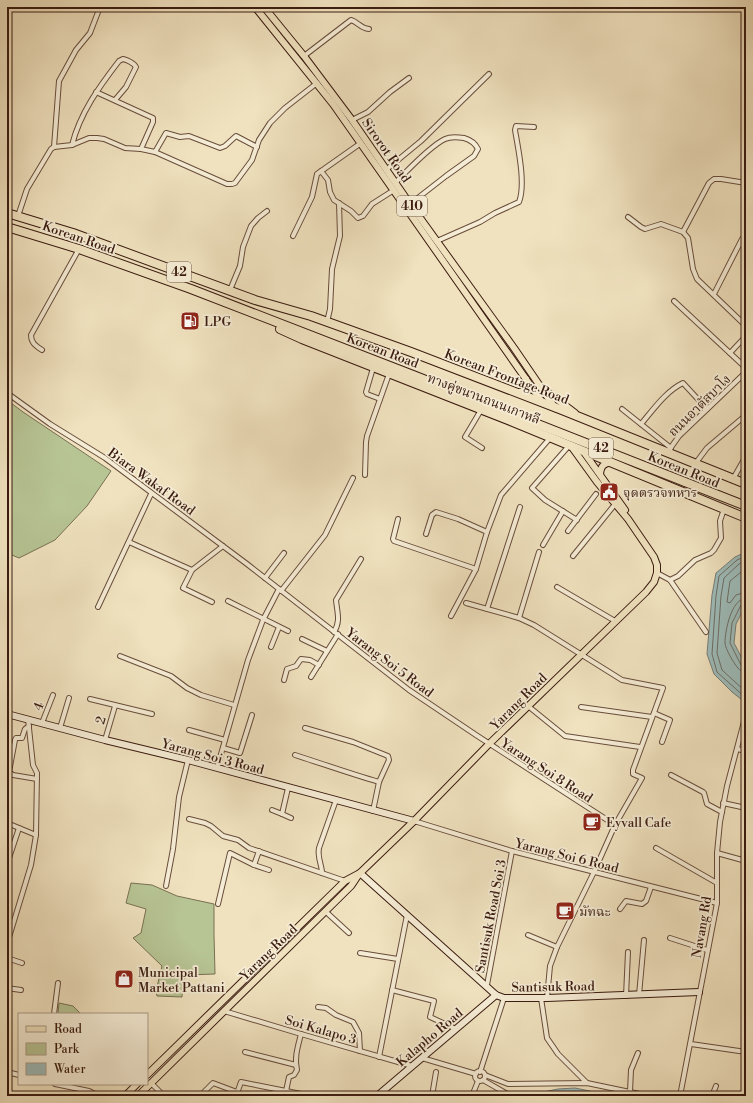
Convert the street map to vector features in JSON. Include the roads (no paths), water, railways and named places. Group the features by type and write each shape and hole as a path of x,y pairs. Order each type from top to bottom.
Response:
{"highway":[{"name":"Korean Road","path":"7,213 73,232 255,300"},
{"name":"Korean Road","path":"7,227 79,249 191,289 455,391 746,507"},
{"path":"98,256 103,244"},
{"name":"42","path":"183,273 191,289"},
{"name":"Korean Frontage Road","path":"255,300 311,316 411,352 669,451 695,464 746,484"},
{"name":"ทางคู่ขนานถนนเกาหลี","path":"238,308 302,340 481,410 569,447 582,450 611,462"},
{"path":"611,462 643,471 746,507"},
{"path":"611,462 746,518"}],"main road":[{"name":"Sirorot Road","path":"255,7 317,83 361,143 543,403"},
{"name":"Sirorot Road","path":"264,7 304,56 352,120 410,204 556,408"},
{"path":"513,392 523,392 525,390 526,378"},
{"path":"540,386 559,402 584,419"},
{"path":"569,447 616,503 654,557 657,565 657,574"},
{"path":"582,450 630,516 638,534"},
{"path":"600,474 601,467 611,462"},
{"name":"Yarang Road","path":"148,1074 345,881 360,872 414,821 528,706 646,592 654,582 657,574"},
{"name":"Yarang Road","path":"138,1096 351,886 360,872"},
{"path":"272,953 277,959"},
{"path":"125,1096 136,1085"}],"street":[{"path":"54,147 59,81 76,50 90,33 100,7"},
{"path":"304,56 351,20 355,21 361,27 368,29"},
{"path":"72,145 77,127 96,92 119,61 125,59 133,63 136,67 126,87 115,100"},
{"path":"386,169 421,141 489,74"},
{"path":"352,120 368,112 390,92 409,78"},
{"path":"18,216 27,189 51,149 54,147 72,145 88,138 97,138 125,148 155,152 227,184 235,183 252,160 262,135 277,115 317,83"},
{"path":"96,92 153,118 153,122 141,149"},
{"path":"437,241 480,222 495,212 519,202 521,195 521,168 515,130 516,126 534,127"},
{"path":"155,152 162,137 166,133 180,137 189,136 220,148 225,146 236,136 257,147"},
{"path":"396,182 425,154 444,139 456,137 465,138 476,145 478,153 410,204"},
{"path":"293,236 312,197 316,176 361,143"},
{"path":"746,163 746,176"},
{"path":"320,172 328,180 332,196 360,218 372,204 394,190"},
{"path":"684,232 709,183 714,179 746,184"},
{"path":"327,322 330,309 332,269 340,236 339,203"},
{"path":"230,290 240,266 243,248 251,226 267,211"},
{"path":"628,216 645,229 661,224 684,232 688,238 695,277 746,326"},
{"path":"714,294 742,239"},
{"path":"42,350 34,345 31,340 31,335 79,249"},
{"path":"674,301 746,368"},
{"path":"730,353 746,336"},
{"path":"373,368 366,392 380,399"},
{"name":"ถนนอาตัสบาโง","path":"669,451 679,436 746,372"},
{"path":"365,474 366,442 389,374"},
{"path":"641,424 663,399 683,383 707,409"},
{"name":"Biara Wakaf Road","path":"7,393 50,424 105,458 280,590"},
{"path":"622,409 641,424 669,451"},
{"path":"481,410 465,437 482,448"},
{"path":"695,464 710,444 746,415"},
{"path":"451,616 476,569 487,532 501,495 550,438"},
{"path":"569,447 532,488 545,500 577,520"},
{"path":"733,479 746,456"},
{"path":"217,768 234,705 263,620 280,590 325,535 353,478"},
{"path":"98,607 151,494"},
{"path":"568,531 596,494"},
{"path":"573,556 616,503"},
{"path":"487,609 520,507"},
{"path":"670,580 678,576 694,560 711,553 714,550 721,538 720,521 724,509"},
{"path":"543,544 563,511"},
{"path":"426,534 432,515 436,512 458,519 487,532"},
{"path":"398,519 393,539 394,541 476,569"},
{"path":"129,542 192,570"},
{"path":"212,602 183,588 192,570 223,546"},
{"path":"519,618 540,552"},
{"path":"265,578 284,553"},
{"path":"311,677 327,651 339,625 336,602 337,598 361,559"},
{"path":"657,574 670,580 706,632"},
{"path":"557,587 615,621"},
{"name":"Yarang Soi 5 Road","path":"280,590 409,690 490,744"},
{"path":"228,601 288,632"},
{"path":"466,603 519,618 534,625 622,680 663,688 632,772 642,778 614,825 594,872 557,947 550,966 544,998 547,1038 558,1054 587,1083"},
{"path":"271,647 279,627"},
{"path":"302,639 327,651"},
{"path":"120,656 171,676 187,688 201,695 234,705"},
{"path":"284,680 288,669 296,666 302,659 310,660 319,664"},
{"name":"4","path":"42,723 53,695"},
{"path":"60,728 69,698"},
{"path":"90,699 152,714"},
{"name":"2","path":"105,740 115,706"},
{"path":"528,706 565,736 640,747"},
{"path":"581,707 653,715 670,720 662,742"},
{"name":"Yarang Soi 3 Road","path":"7,714 188,760 414,821"},
{"name":"Navang Rd","path":"680,1096 717,903 716,853 723,803 746,714"},
{"path":"223,748 240,753 252,715"},
{"path":"7,944 31,864 36,835 37,773 33,765 28,719"},
{"path":"29,726 25,729 22,738 16,738 14,740 9,772 13,775 37,780"},
{"path":"305,728 353,742 388,756 389,760 379,782 373,811"},
{"path":"189,730 225,740"},
{"name":"Yarang Soi 8 Road","path":"490,744 614,825"},
{"path":"737,749 746,751"},
{"path":"295,755 331,766 353,775 379,782"},
{"path":"166,886 173,849 179,797 188,760"},
{"path":"671,775 703,792 707,804 722,812"},
{"path":"282,814 288,788"},
{"path":"322,873 318,848 336,800"},
{"path":"723,803 746,808"},
{"path":"272,810 291,818"},
{"path":"189,820 205,823 223,836 238,840 249,848 345,881"},
{"name":"Yarang Soi 6 Road","path":"414,821 512,851 717,903"},
{"path":"7,823 36,835"},
{"path":"7,864 19,828"},
{"path":"656,848 717,883"},
{"path":"254,865 259,851"},
{"name":"Santisuk Road Soi 3","path":"487,985 512,851"},
{"path":"716,853 746,861"},
{"path":"218,904 230,854 269,870"},
{"name":"Santisuk Road","path":"360,872 487,985 496,995 504,998 626,996 699,992"},
{"path":"620,909 626,901 642,904 646,900 651,887"},
{"path":"325,912 349,933"},
{"path":"379,1057 407,915"},
{"path":"528,935 557,947"},
{"path":"670,938 707,950"},
{"path":"639,995 644,940"},
{"path":"626,996 628,952"},
{"path":"360,954 398,959"},
{"path":"7,958 22,963"},
{"path":"54,1013 58,983"},
{"path":"7,988 21,990"},
{"path":"392,990 434,1000 430,1017 456,1029"},
{"name":"Kalapho Road","path":"377,1096 496,995"},
{"path":"478,1081 475,1077 478,1073 504,998"},
{"path":"318,1007 326,1008 340,1017 353,1022 359,1032 360,1051"},
{"name":"Soi Kalapo 3","path":"224,1010 412,1066"},
{"path":"286,1091 289,1077 296,1073 301,1034"},
{"path":"690,1044 746,1052"},
{"path":"245,1052 296,1065"},
{"path":"630,1092 631,1070 638,1053"},
{"path":"422,1058 478,1073 510,1095"},
{"path":"7,1072 18,1075"},
{"path":"432,1096 436,1072"},
{"path":"472,1096 478,1081 484,1077 508,1084 587,1083 649,1096"},
{"path":"744,1096 746,1080"},
{"path":"200,1096 213,1083 236,1094 241,1082 301,1094"},
{"path":"151,1083 164,1096"},
{"path":"504,1091 508,1084"},
{"path":"60,1085 89,1091 99,1096"},
{"path":"712,1096 716,1086"}],"water":[{"path":"746,552 746,604 736,624 734,643 746,666 746,703 732,692 714,674 707,654 712,595 716,573 735,557"},
{"path":"575,1088 614,1096 523,1096 558,1089"}],"place":[{"name":"LPG","path":"190,321"},
{"name":"จุดตรวจทหาร","path":"609,492"},
{"name":"Eyvall Cafe","path":"592,822"},
{"name":"มัทฉะ","path":"565,911"},
{"name":"Municipal Market Pattani","path":"124,979"}]}
